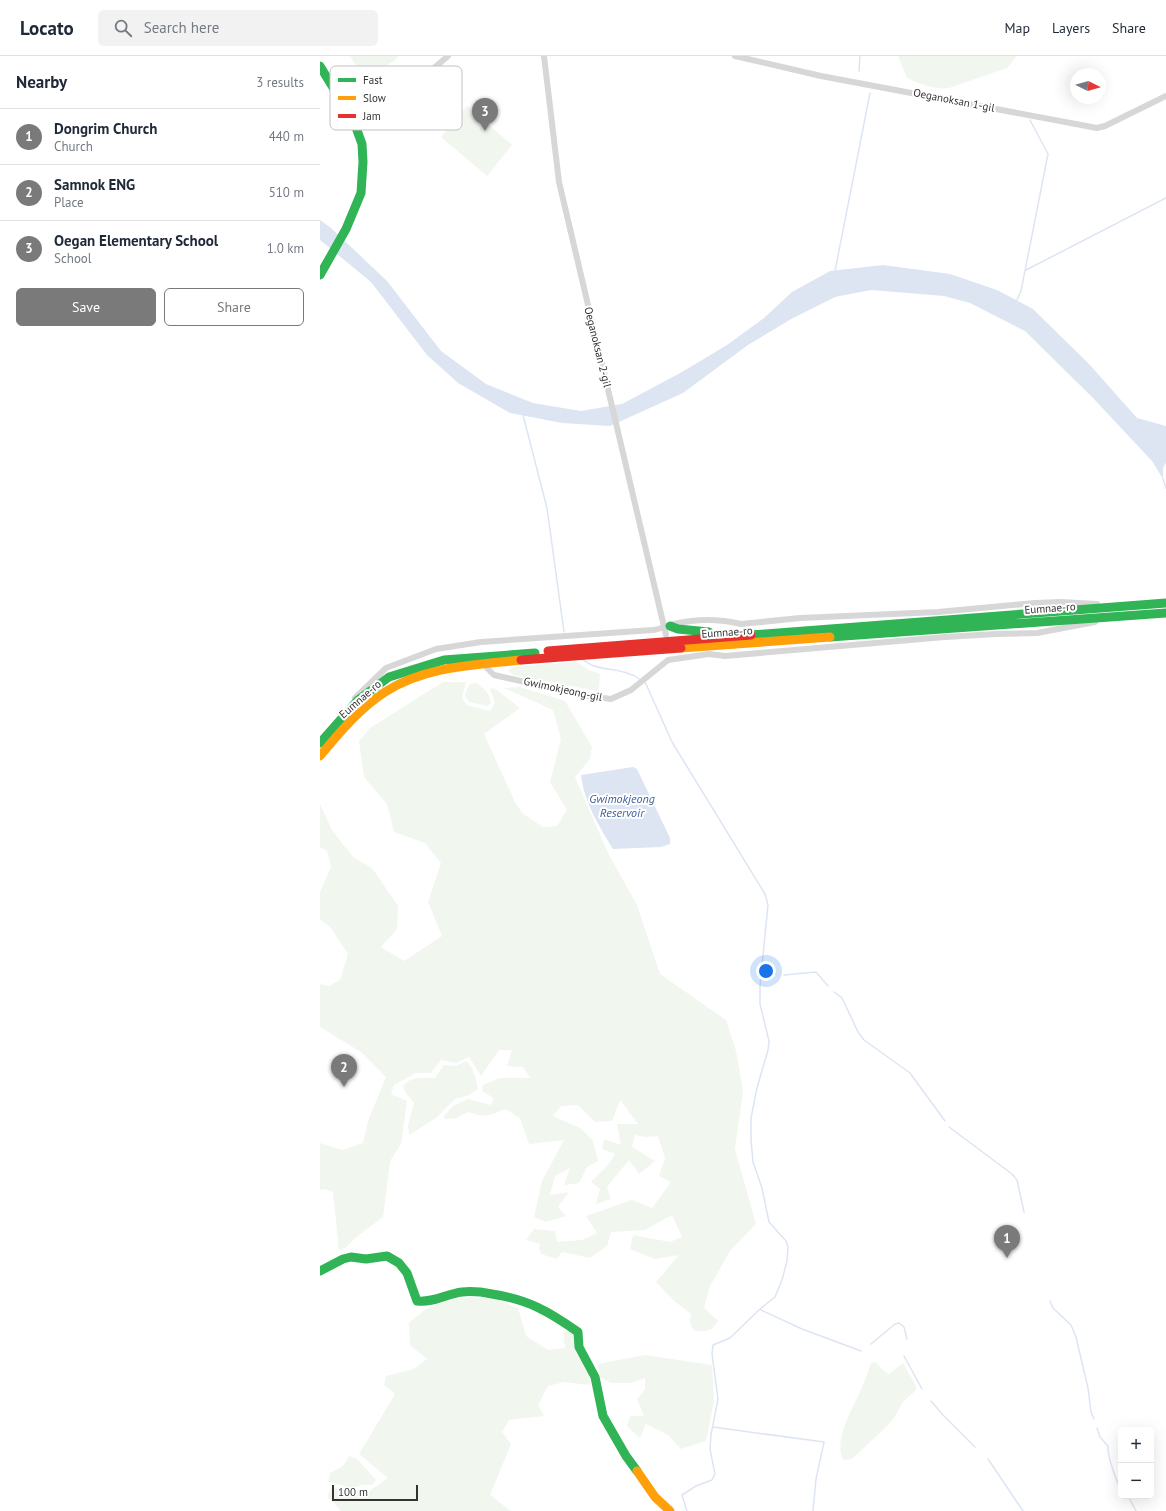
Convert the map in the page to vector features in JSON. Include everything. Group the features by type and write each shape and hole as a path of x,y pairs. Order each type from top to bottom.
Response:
{"street":[{"path":"436,66 448,56"},
{"name":"Oeganoksan 2-gil","path":"544,56 559,182 666,632"},
{"name":"Oeganoksan 1-gil","path":"736,56 821,76 1097,128 1105,126 1166,96"},
{"path":"320,66 330,82"},
{"path":"320,275 346,228 361,193 363,150 357,130"},
{"path":"666,632 682,623 706,620 741,624 800,618 924,613 1061,602 1085,604 1126,602 1134,606"},
{"name":"Eumnae-ro","path":"320,756 347,726 385,692 413,678 486,660 666,632 745,635 1134,606 1166,610"},
{"name":"Eumnae-ro","path":"320,743 358,700 389,677 444,660 533,659 1166,610"},
{"name":"Gwimokjeong-gil","path":"486,660 489,672 494,675 599,698 611,699 631,690 668,657 709,654 725,656 945,637 1037,633 1096,621 1139,618 1166,610"},
{"path":"666,632 678,629 709,632 736,632 745,635"},
{"path":"333,728 354,698 386,668 436,649 481,642 653,630 682,636 709,632"},
{"path":"320,1271 351,1257 366,1259 387,1256 399,1262 407,1273 413,1292 418,1301 425,1303 451,1294 470,1292 496,1295 536,1305 568,1325 578,1332 579,1347 595,1377 603,1416 626,1456 655,1497 670,1511"}],"shaded area":[{"path":"350,56 399,56 386,66 356,66"},
{"path":"898,56 1017,56 1007,68 949,88 938,88 907,78"},
{"path":"467,106 512,145 487,176 441,137 447,130 462,130 462,112"},
{"path":"576,662 589,670 600,674 599,687 597,691 513,675 508,671 513,667"},
{"path":"443,682 466,682 462,698 467,705 490,711 495,703 490,689 494,688 520,708 484,734 515,802 522,813 543,827 557,826 567,810 550,782 561,739 553,710 504,688 520,687 565,701 592,747 590,759 575,777 609,855 637,905 660,974 726,1020 736,1051 743,1090 735,1149 756,1224 730,1251 710,1286 704,1308 718,1321 708,1330 693,1330 690,1323 691,1314 673,1300 656,1282 679,1255 655,1259 630,1249 633,1235 670,1242 682,1237 672,1215 645,1230 611,1232 607,1246 590,1258 562,1252 557,1259 541,1254 539,1248 540,1244 526,1240 534,1229 555,1231 557,1242 582,1240 597,1233 586,1216 632,1200 652,1208 671,1182 659,1176 665,1158 658,1136 645,1137 635,1135 632,1147 655,1161 639,1174 629,1160 607,1187 611,1199 596,1204 600,1189 591,1182 608,1165 615,1154 602,1149 604,1139 621,1145 617,1124 638,1124 620,1100 612,1121 595,1122 578,1105 561,1106 553,1116 582,1129 593,1141 598,1161 587,1167 579,1183 564,1185 570,1168 555,1176 550,1195 569,1192 558,1207 566,1216 546,1222 534,1217 542,1181 564,1140 529,1144 520,1118 505,1109 483,1116 468,1112 457,1118 445,1119 444,1116 453,1106 468,1099 491,1105 494,1098 482,1091 483,1085 499,1078 530,1078 523,1067 507,1066 512,1050 499,1050 481,1076 469,1057 456,1063 441,1060 431,1073 416,1073 394,1085 391,1094 407,1101 401,1144 390,1161 383,1217 359,1235 345,1248 339,1250 333,1192 324,1189 320,1190 320,1143 342,1150 363,1143 368,1121 386,1077 361,1052 320,1027 320,984 329,986 340,980 348,954 331,928 320,919 320,892 331,867 327,851 320,847 320,804 332,830 353,857 372,868 398,906 397,929 381,947 404,961 442,936 428,902 441,863 425,843 394,832 387,804 364,777 359,741 370,728"},
{"path":"477,683 490,697 491,703 487,706 469,702 465,696 470,684"},
{"path":"466,1061 473,1070 478,1089 469,1095 455,1099 436,1118 409,1135 408,1125 414,1103 405,1092 403,1086 414,1079 435,1078 444,1065 456,1066"},
{"path":"470,1297 496,1299 518,1308 526,1336 548,1350 565,1348 563,1330 575,1334 589,1374 590,1385 564,1382 548,1386 538,1405 544,1416 509,1420 502,1432 511,1444 490,1495 511,1511 341,1511 327,1496 332,1487 368,1492 388,1478 359,1454 395,1394 384,1385 386,1376 414,1369 427,1359 410,1345 409,1323 426,1309 449,1300"},
{"path":"645,1355 712,1365 714,1401 706,1441 681,1449 668,1435 646,1424 640,1438 627,1426 630,1416 644,1416 637,1399 645,1389 645,1378 631,1383 611,1383 600,1377 598,1364"},
{"path":"875,1362 889,1374 903,1363 916,1386 916,1390 903,1402 894,1418 886,1427 852,1459 843,1460 841,1443 846,1423 865,1381 871,1363"},
{"path":"349,1456 357,1459 376,1480 372,1485 362,1485 352,1488 328,1482 330,1473 343,1466"}],"water":[{"path":"320,220 331,228 387,281 441,351 486,384 533,403 581,411 622,404 682,372 727,345 764,318 792,292 830,271 883,265 950,274 997,290 1033,309 1089,364 1137,418 1166,426 1166,463 1163,468 1163,479 1152,461 1092,397 1025,331 970,303 944,296 871,290 835,297 793,318 748,345 683,393 610,426 562,423 510,413 458,383 427,355 371,282 320,240"},
{"name":"Gwimokjeong Reservoir","path":"633,767 637,769 670,838 670,844 661,847 613,849 593,814 585,795 581,775"}],"waterway":[{"path":"859,71 860,56"},
{"path":"835,271 870,93"},
{"path":"1016,302 1021,291 1048,154 1030,120"},
{"path":"1026,270 1166,198"},
{"path":"523,415 547,508 564,632"},
{"path":"1163,479 1166,488"},
{"path":"583,660 600,668 636,676 641,680"},
{"path":"644,682 672,742 765,894 768,905 760,986 760,1004 769,1041 751,1118 751,1140 753,1162 762,1188 769,1222 786,1241 788,1247 787,1261 782,1280 775,1297 760,1309 730,1338 713,1345 712,1354 718,1399 711,1435 710,1449 715,1474 712,1480 696,1486 682,1495 687,1511"},
{"path":"762,972 776,974"},
{"path":"784,975 816,972 828,986"},
{"path":"834,992 842,998 858,1032 864,1040 910,1073 945,1121"},
{"path":"949,1127 1012,1174 1017,1180 1024,1212"},
{"path":"1050,1301 1053,1308 1071,1325 1076,1337 1088,1388 1091,1412 1094,1419"},
{"path":"761,1310 802,1329 861,1351"},
{"path":"871,1344 895,1324 899,1323 904,1327 907,1339"},
{"path":"904,1356 922,1389"},
{"path":"931,1401 975,1447"},
{"path":"713,1427 824,1442 816,1479 813,1511"},
{"path":"1097,1428 1100,1437 1108,1446 1112,1468 1118,1482"},
{"path":"988,1459 1023,1511"},
{"path":"1130,1499 1136,1511"}],"traffic: fast":[{"path":"320,66 330,82"},
{"path":"320,275 346,229 361,193 363,162 362,144 357,130"},
{"path":"751,635 1166,603"},
{"path":"830,637 1166,613"},
{"path":"670,626 678,629 709,632"},
{"path":"320,743 358,700 389,677 444,660 535,653"},
{"path":"320,1271 343,1259 351,1257 366,1259 387,1256 399,1263 407,1273 417,1301 429,1301 462,1292 481,1292 505,1296 528,1303 557,1318 578,1332 579,1347 595,1377 603,1416 626,1456 637,1471"}],"traffic: slow":[{"path":"681,648 830,637"},
{"path":"320,756 358,713 376,698 400,683 451,668 521,660"},
{"path":"637,1471 655,1497 670,1511"}],"traffic: jam":[{"path":"548,651 751,635"},
{"path":"521,660 681,648"}],"place":[{"name":"Oegan Elementary School","path":"485,131"},
{"name":"Samnok ENG","path":"344,1087"},
{"name":"Dongrim Church","path":"1007,1258"}]}
